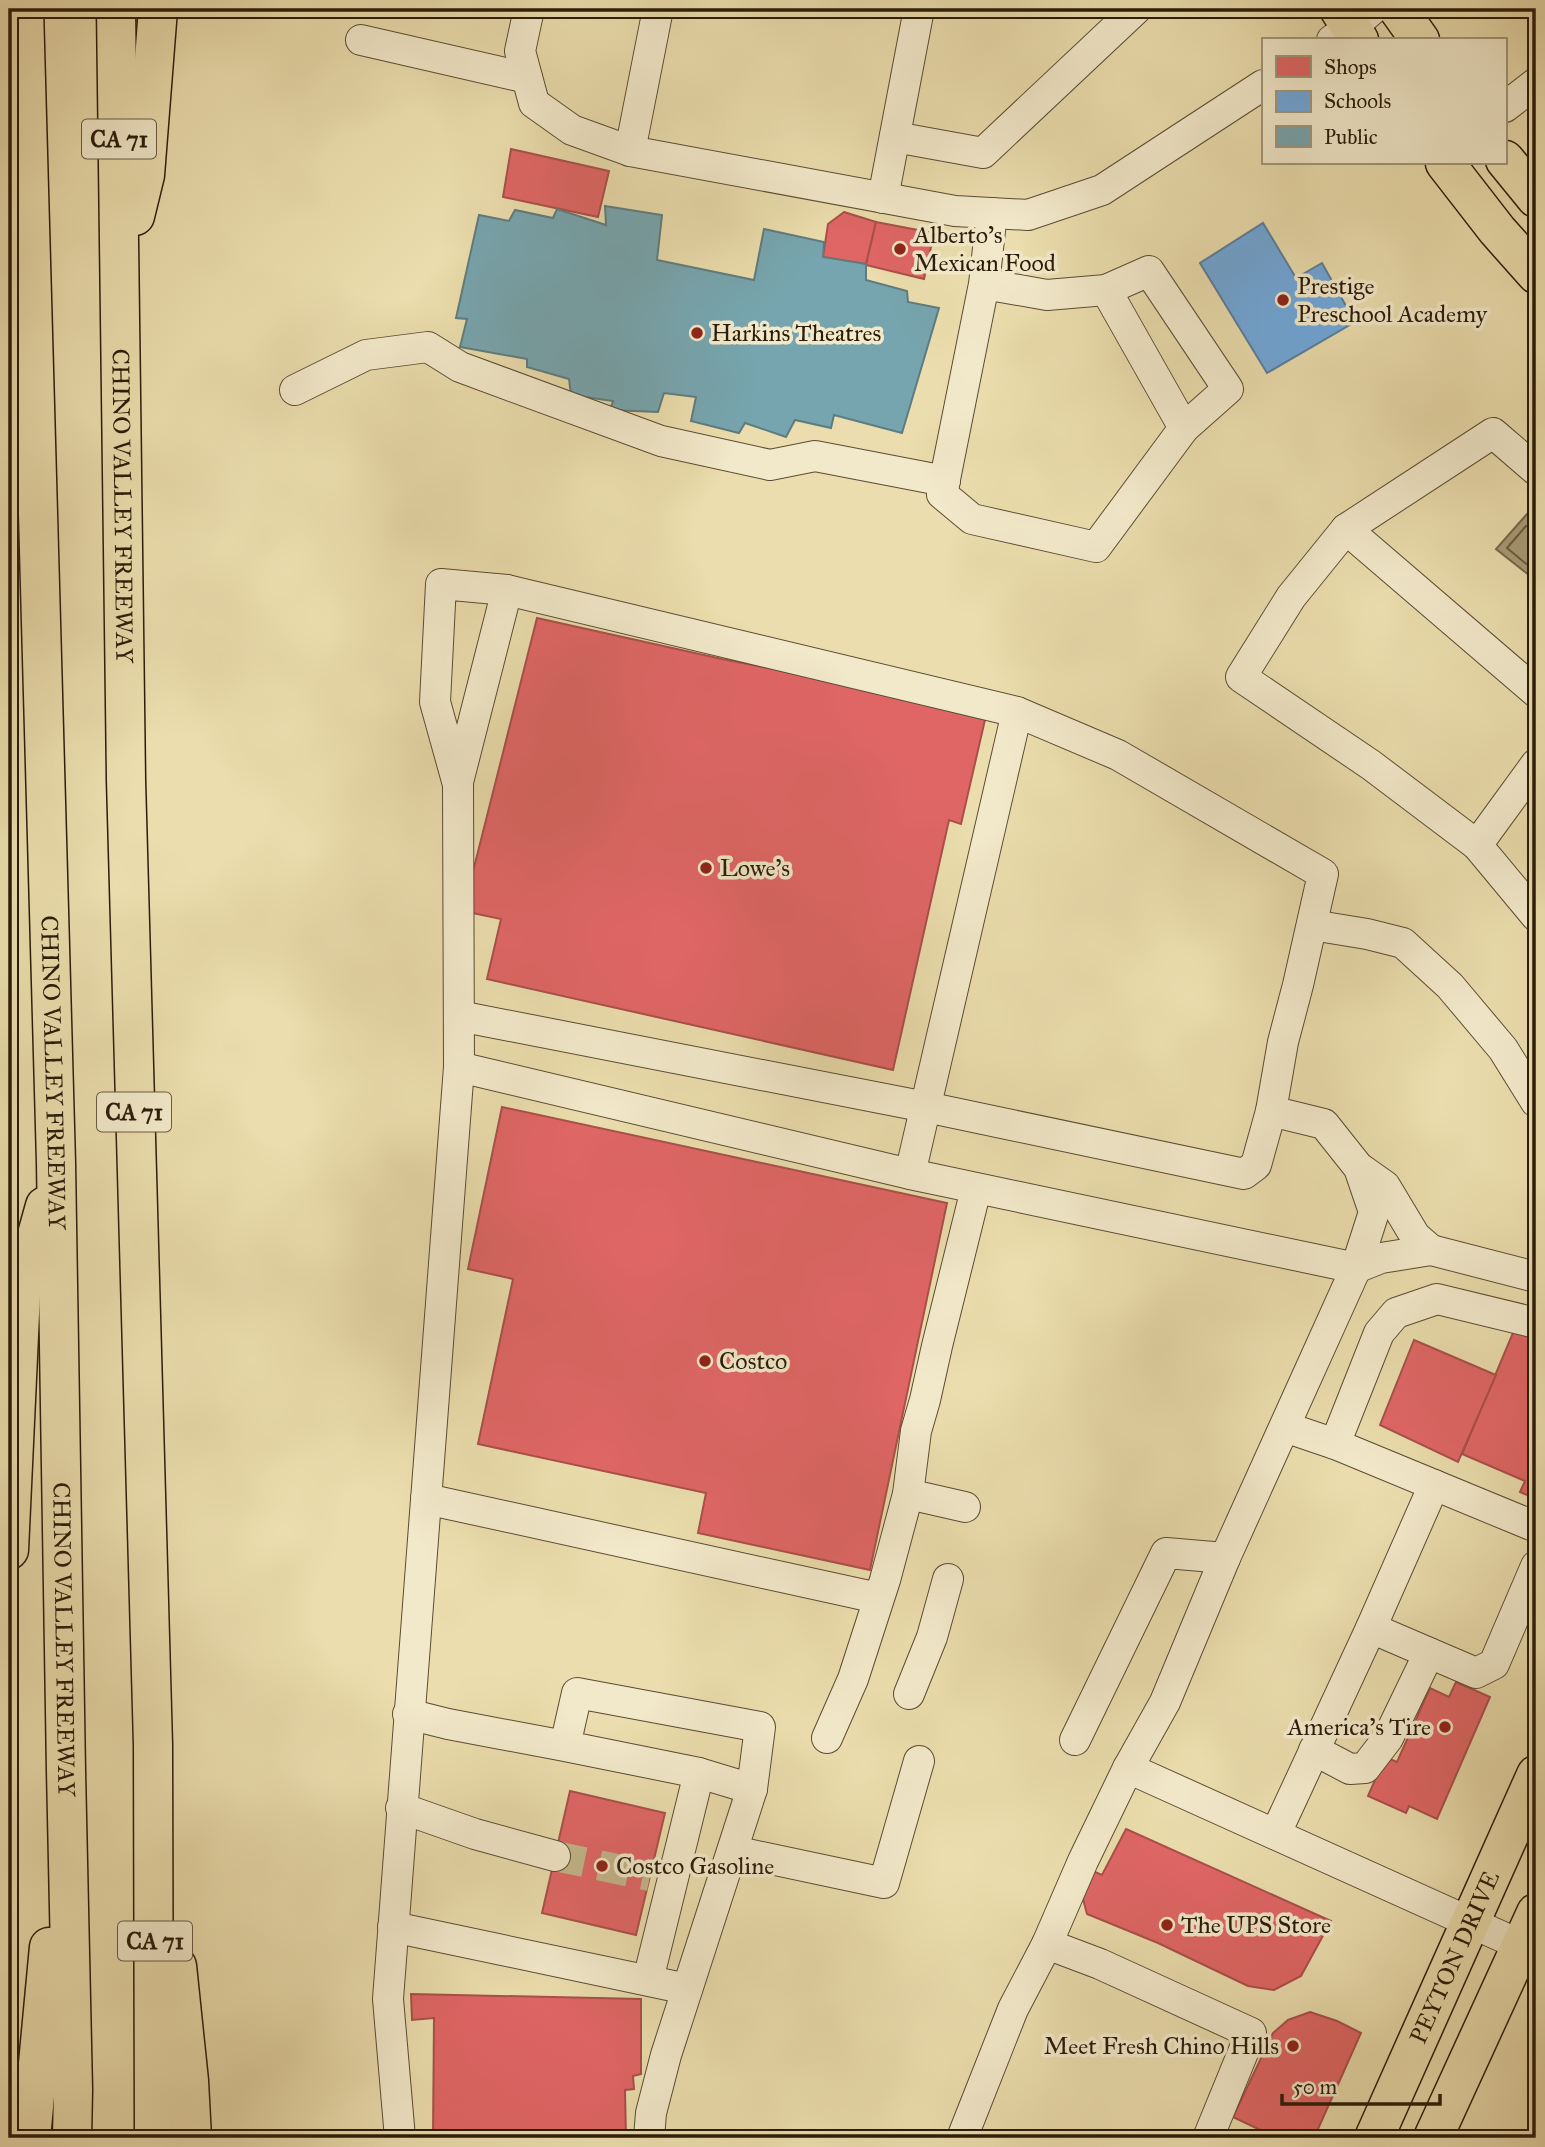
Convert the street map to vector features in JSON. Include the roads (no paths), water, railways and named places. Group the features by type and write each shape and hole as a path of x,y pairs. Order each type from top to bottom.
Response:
{"main road":[{"name":"CHINO VALLEY FREEWAY","path":"24,9 56,1163 72,2138"},
{"name":"CHINO VALLEY FREEWAY","path":"117,9 126,780 153,1745 154,2138"},
{"path":"121,269 145,175 158,9"},
{"path":"1398,9 1419,38"},
{"path":"1506,161 1536,198"},
{"path":"1446,164 1497,230 1536,274"},
{"path":"9,1550 21,1293 56,1163"},
{"path":"153,1745 189,2081 192,2138"},
{"path":"31,2138 66,1771"},
{"name":"PEYTON DRIVE","path":"1374,2138 1536,1775"},
{"path":"1433,2138 1532,1937"}],"street":[{"path":"529,9 520,51 534,103 572,130 630,151 955,211 1028,215 1102,190 1262,86"},
{"path":"630,151 658,9"},
{"path":"883,198 919,9"},
{"path":"895,137 983,153 1136,9"},
{"path":"361,40 527,78"},
{"path":"1506,106 1536,83"},
{"path":"984,284 1048,295 1106,290 1149,271 1228,388 1184,428 1096,547 972,519 943,494 984,284 992,213"},
{"path":"1106,290 1184,428"},
{"path":"295,390 366,355 428,347 460,367 661,441 770,466 815,456 945,481"},
{"path":"1536,470 1493,433 1346,529 1291,597 1241,677 1371,765 1477,845 1536,916"},
{"path":"1346,529 1536,692"},
{"path":"458,782 435,702 441,584 507,590 1017,712 1118,755 1323,874 1283,1042 1271,1111 1256,1165 1244,1174 926,1107 459,1016"},
{"path":"400,2138 388,1999 459,1068 458,782 507,590"},
{"path":"910,1174 1017,712"},
{"path":"1477,845 1536,764"},
{"path":"1312,925 1403,943 1450,986 1503,1049 1536,1102"},
{"path":"459,1068 976,1189 1356,1268 1381,1258 1431,1250 1536,1277"},
{"path":"1271,1111 1324,1125 1359,1168 1385,1186 1415,1236 1431,1250"},
{"path":"962,2138 1013,2010 1047,1944 1128,1768 1165,1702 1225,1558 1356,1268 1374,1212 1359,1168"},
{"path":"827,1738 853,1679 885,1580 908,1494 916,1431 976,1189"},
{"path":"1335,1444 1379,1333 1396,1312 1437,1299 1536,1323"},
{"path":"1285,1427 1335,1444 1536,1527"},
{"path":"1276,1833 1434,1485"},
{"path":"908,1494 965,1507"},
{"path":"426,1499 878,1598"},
{"path":"1075,1740 1166,1553 1225,1558"},
{"path":"1371,1628 1476,1673 1494,1664 1536,1566"},
{"path":"909,1695 932,1637 948,1579"},
{"path":"1314,1750 1350,1769 1365,1768 1388,1738 1429,1653"},
{"path":"565,1746 577,1693 760,1727 752,1790 666,2054 651,2113 649,2138"},
{"path":"408,1714 699,1773 752,1790"},
{"path":"733,1851 884,1883 919,1761"},
{"path":"1128,1768 1471,1923 1532,1937"},
{"path":"648,1980 661,1878 699,1773"},
{"path":"401,1808 475,1835 555,1856"},
{"path":"393,1927 687,1989"},
{"path":"1047,1944 1100,1964 1251,2033 1208,2138"}],"water":[{"path":"1527,514 1536,522 1535,580 1496,549"}],"tunnel":[{"path":"555,1856 650,1876"}],"place":[{"name":"Alberto's Mexican Food","path":"900,249"},
{"name":"Prestige Preschool Academy","path":"1283,300"},
{"name":"Harkins Theatres","path":"697,333"},
{"name":"Lowe's","path":"706,868"},
{"name":"Costco","path":"705,1361"},
{"name":"America's Tire","path":"1445,1727"},
{"name":"Costco Gasoline","path":"602,1866"},
{"name":"The UPS Store","path":"1167,1925"},
{"name":"Meet Fresh Chino Hills","path":"1293,2046"}]}
